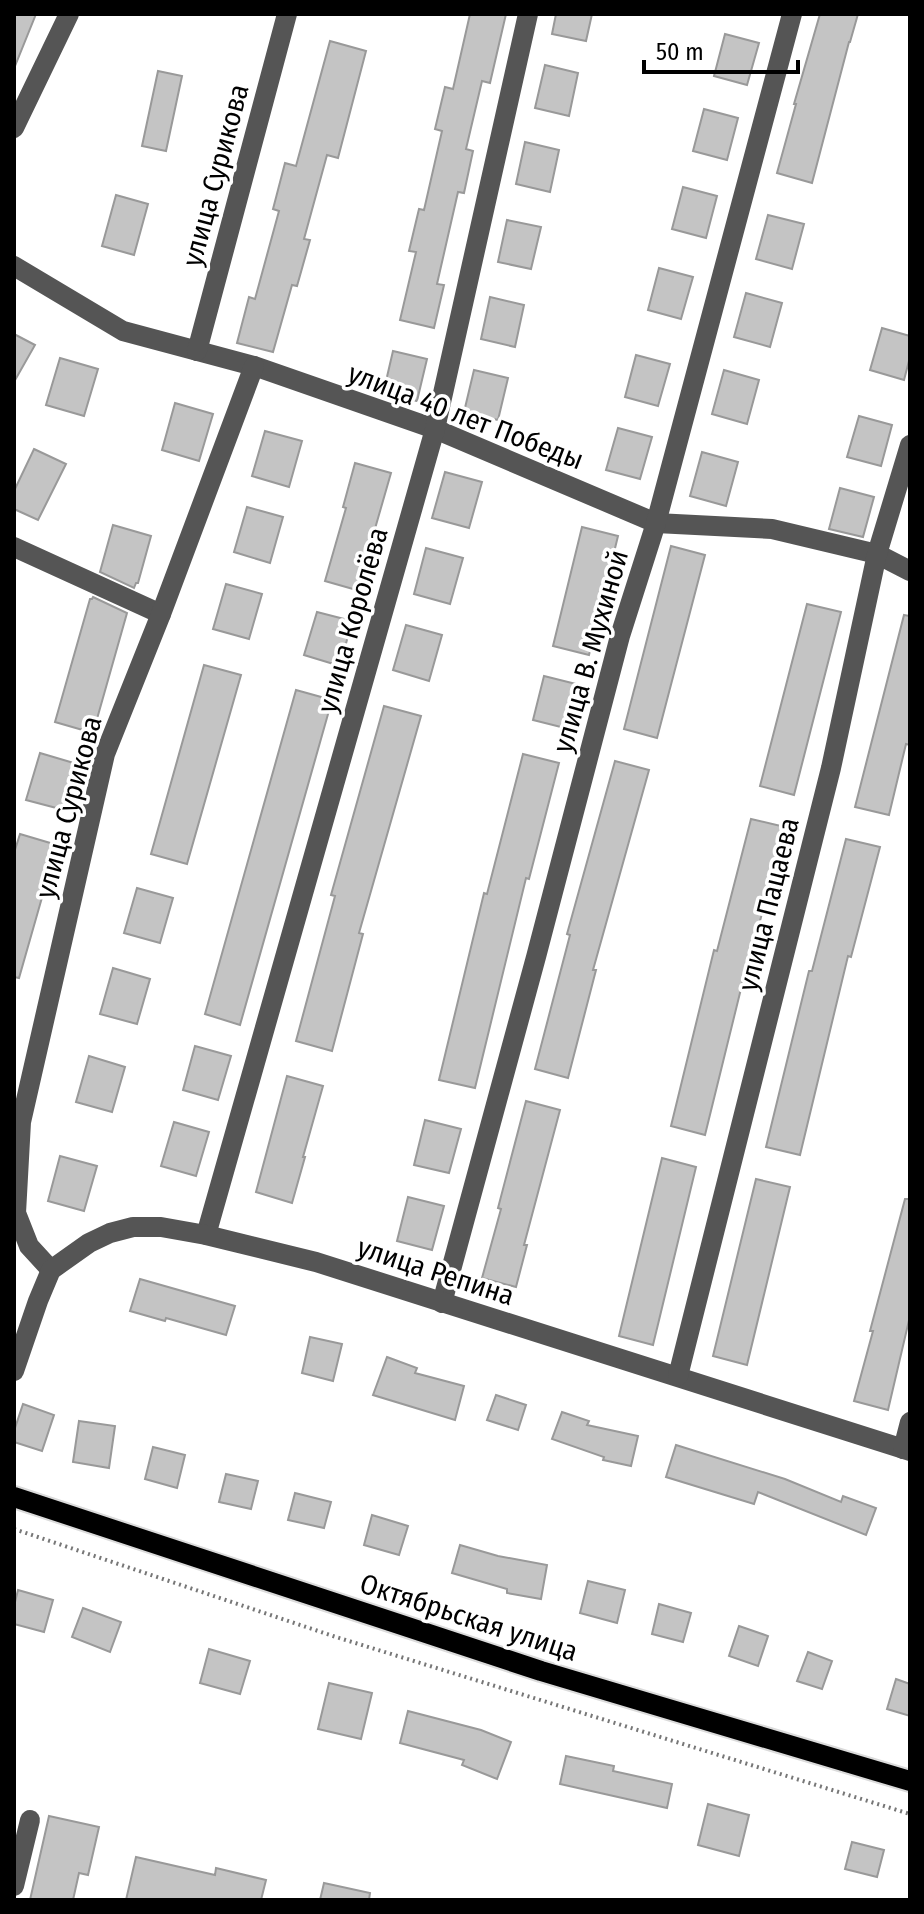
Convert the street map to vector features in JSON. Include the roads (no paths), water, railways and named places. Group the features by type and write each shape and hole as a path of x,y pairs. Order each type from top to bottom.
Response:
{"main road":[{"name":"Октябрьская улица","path":"14,1497 541,1671 910,1781"}],"street":[{"path":"14,128 69,14"},
{"name":"улица Сурикова","path":"197,351 287,14"},
{"name":"улица Королёва","path":"206,1235 435,429 528,14"},
{"name":"улица В. Мухиной","path":"442,1303 620,636 656,523 792,14"},
{"name":"улица 40 лет Победы","path":"14,266 123,331 254,366 435,429 656,523 772,529 877,554 910,571"},
{"name":"улица Сурикова","path":"51,1270 29,1246 16,1213 21,1122 105,754 254,366"},
{"name":"улица Пацаева","path":"678,1376 831,768 877,554 910,445"},
{"path":"14,547 161,614"},
{"name":"улица Репина","path":"51,1270 89,1243 133,1227 161,1227 206,1235 316,1262 906,1450"},
{"path":"14,1371 51,1270"},
{"path":"906,1450 910,1422"},
{"path":"14,1886 30,1820"}]}
